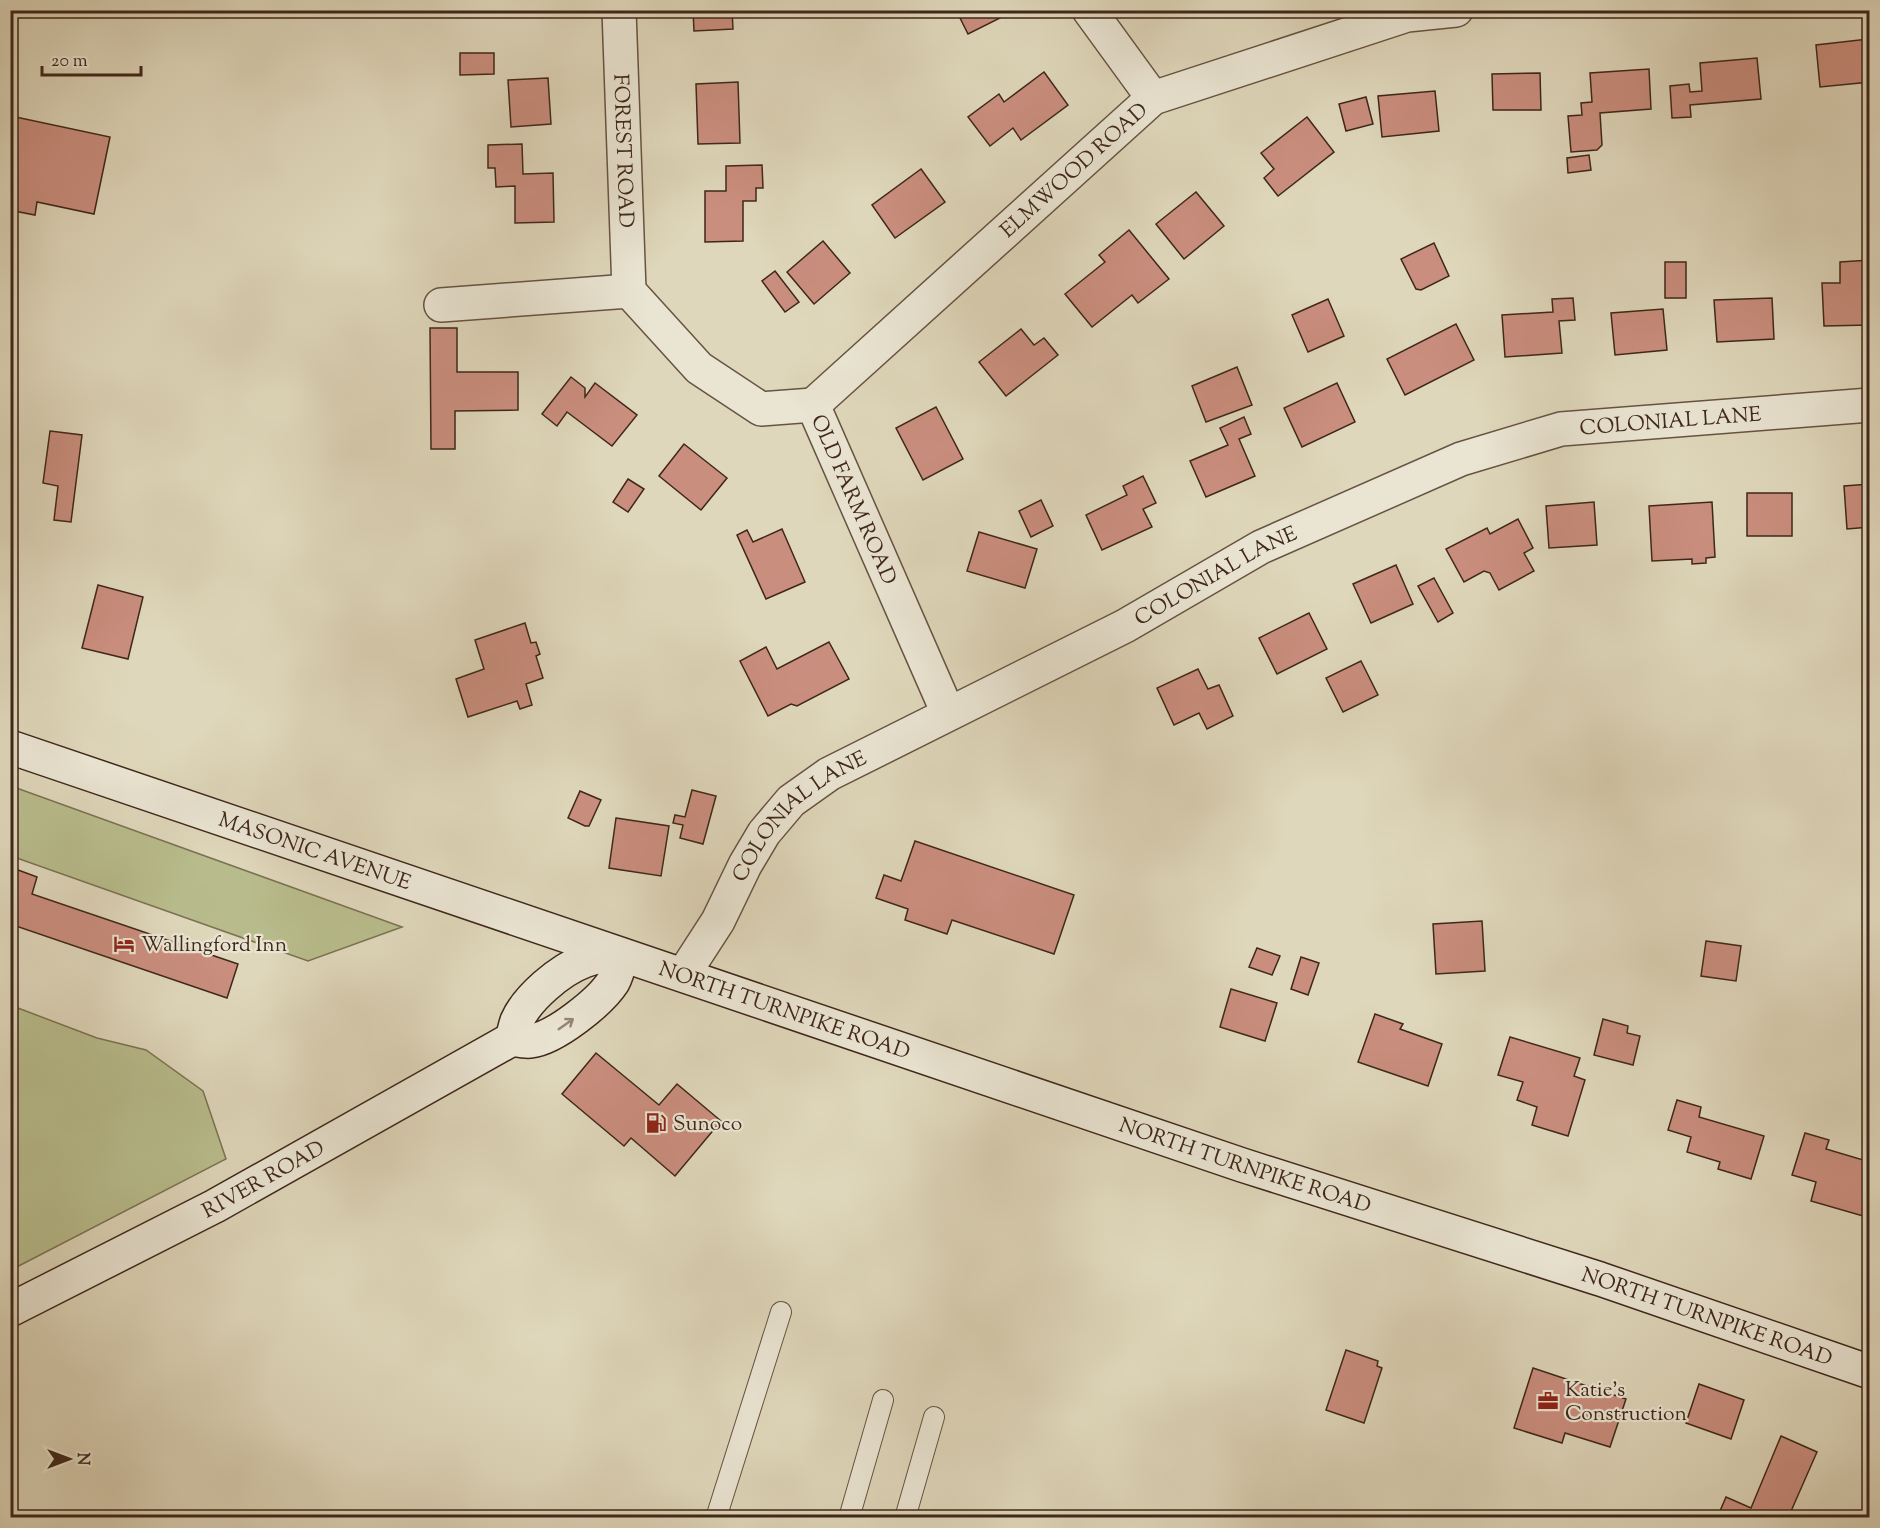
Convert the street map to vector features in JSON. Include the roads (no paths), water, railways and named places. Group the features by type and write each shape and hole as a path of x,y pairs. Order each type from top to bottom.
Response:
{"street":[{"name":"FOREST ROAD","path":"620,10 629,291"},
{"path":"1089,10 1153,98"},
{"name":"ELMWOOD ROAD","path":"813,405 1153,98 1407,15 1456,10"},
{"path":"441,305 629,291"},
{"name":"OLD FARM ROAD","path":"629,291 699,368 761,409 813,405 948,713"},
{"name":"COLONIAL LANE","path":"683,975 718,921 764,833 791,801 829,774 1125,626 1261,547 1461,459 1561,429 1869,405"},
{"name":"MASONIC AVENUE","path":"10,747 621,955"},
{"path":"512,1039 517,1022 526,1006 568,969 583,961 603,956 621,955"},
{"name":"NORTH TURNPIKE ROAD","path":"621,955 1242,1165 1600,1279 1869,1372"},
{"name":"RIVER ROAD","path":"10,1310 215,1206 512,1039 530,1041 543,1038 564,1026 594,1003 612,983 621,955"}],"lane":[{"path":"716,1518 781,1312"},
{"path":"849,1518 883,1400"},
{"path":"905,1518 934,1417"}],"place":[{"name":"Wallingford Inn","path":"124,944"},
{"name":"Sunoco","path":"656,1123"},
{"name":"Katie's Construction","path":"1548,1401"}]}
